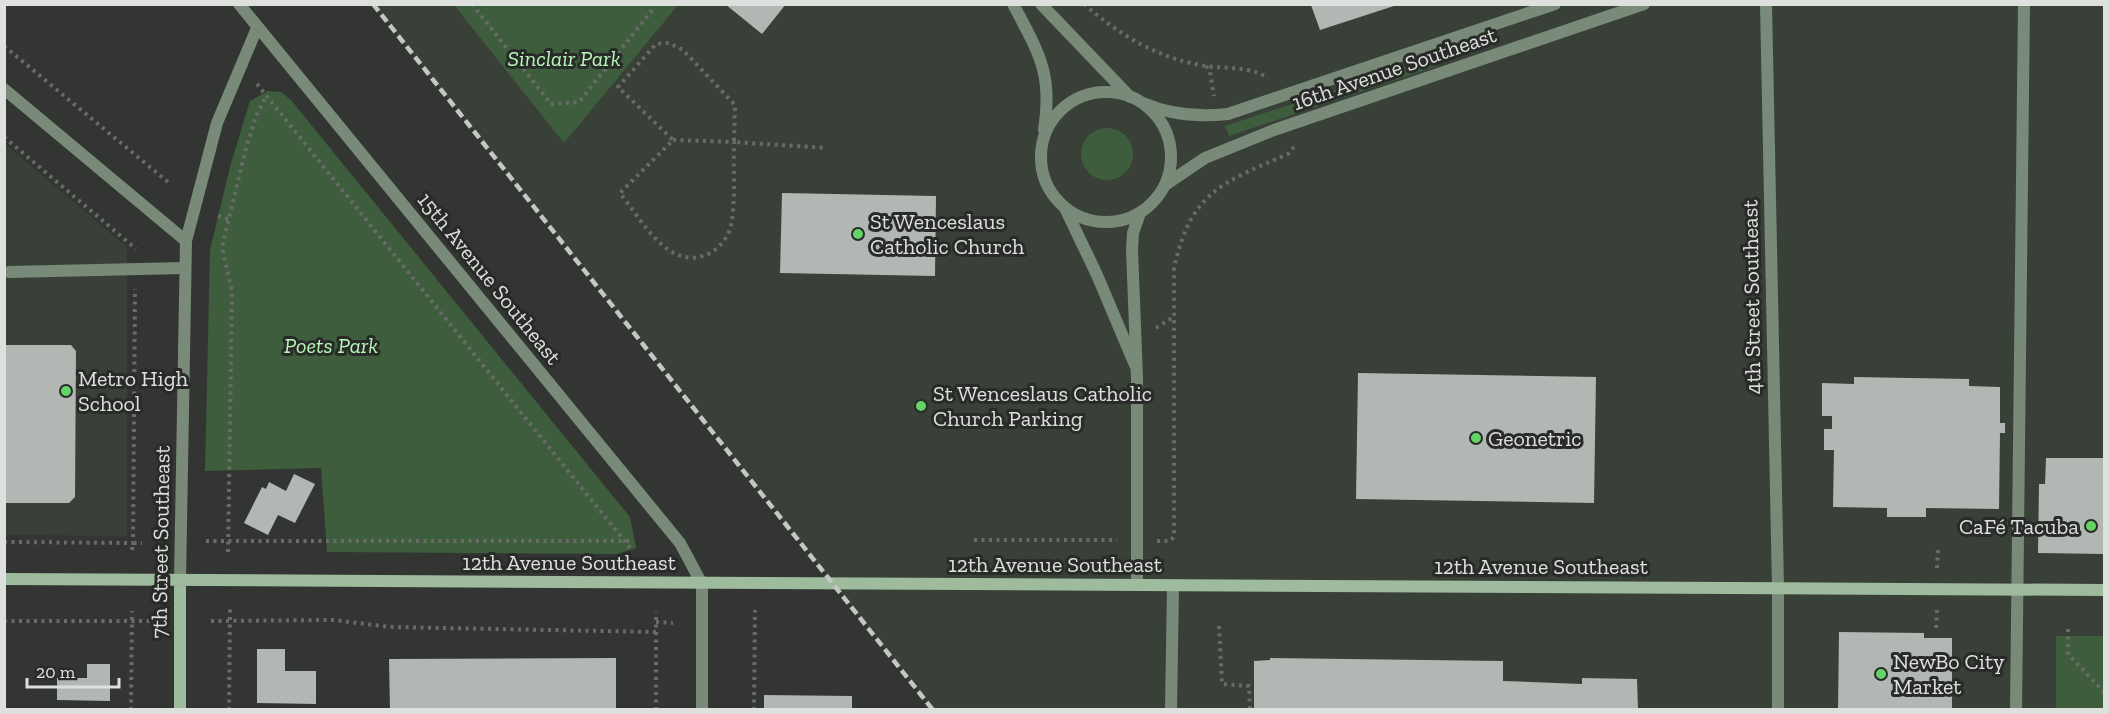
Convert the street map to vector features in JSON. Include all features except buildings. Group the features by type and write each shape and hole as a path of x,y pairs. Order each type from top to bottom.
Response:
{"main road":[{"name":"12th Avenue Southeast","path":"4,579 2104,590"},
{"name":"7th Street Southeast","path":"180,581 180,710"}],"street":[{"name":"15th Avenue Southeast","path":"239,4 680,543 702,584"},
{"path":"1013,4 1034,44 1046,77 1048,100 1041,148 1042,170 1050,191 1065,208 1097,275 1137,372"},
{"path":"1041,4 1130,97"},
{"name":"16th Avenue Southeast","path":"1143,103 1162,111 1217,116 1255,107 1555,4"},
{"name":"16th Avenue Southeast","path":"1165,185 1205,158 1274,130 1644,4"},
{"name":"4th Street Southeast","path":"1766,4 1778,588 1778,710"},
{"path":"2016,710 2024,4"},
{"name":"7th Street Southeast","path":"180,581 186,240 217,123 257,28"},
{"path":"4,89 186,240"},
{"path":"1041,148 1048,127 1061,109 1079,97 1101,92 1130,97 1143,103 1159,119 1168,139 1171,161 1165,185 1155,201 1140,213 1121,221 1101,223 1082,218 1065,208"},
{"path":"1137,585 1137,372 1132,250 1133,233 1140,213"},
{"path":"9,272 184,268"},
{"path":"702,584 702,710"},
{"path":"1171,710 1173,586"}],"path":[{"path":"472,4 550,104 579,102 654,8 654,4"},
{"path":"1084,4 1132,40 1172,58 1206,66 1255,71 1294,94"},
{"path":"673,140 620,193 664,248 676,255 700,258 719,248 731,225 734,142 735,105 683,50 669,43 656,44 618,87 673,140 734,142 826,148"},
{"path":"4,46 168,182"},
{"path":"241,65 630,548"},
{"path":"1206,66 1210,72 1215,102"},
{"path":"228,552 232,292 222,247 256,116 267,95"},
{"path":"4,137 136,246 132,550"},
{"path":"1164,541 1170,541 1173,537 1174,268 1187,223 1201,202 1234,177"},
{"path":"218,216 228,219"},
{"path":"974,540 1113,540"},
{"path":"206,541 633,541"},
{"path":"4,542 142,543"},
{"path":"229,710 230,609"},
{"path":"754,710 755,610"},
{"path":"131,710 132,611"},
{"path":"656,612 656,710"},
{"path":"211,621 334,620 390,627 656,632"},
{"path":"4,621 152,621"},
{"path":"656,622 673,622"},
{"path":"1219,626 1222,684 1249,686 1250,710"},
{"path":"2068,629 2068,654 2104,692"}],"shaded area":[{"path":"374,5 2104,5 2104,709 933,709"},
{"name":"Metro High School","path":"4,143 127,247 127,536 5,535"}],"green space":[{"name":"Sinclair Park","path":"454,5 678,5 564,143"},
{"path":"1435,57 1437,66 1229,136 1225,126"},
{"name":"Poets Park","path":"268,91 281,92 291,100 630,517 636,548 617,554 327,552 321,468 205,471 210,250 231,163 250,101"},
{"path":"1107,128 1121,132 1129,140 1133,154 1129,168 1121,176 1107,180 1093,176 1085,168 1081,154 1085,140 1093,132"},
{"path":"2056,636 2104,636 2104,709 2056,709"}],"railway":[{"path":"373,4 933,710"}],"place":[{"name":"St Wenceslaus Catholic Church","path":"858,234"},
{"name":"Metro High School","path":"66,391"},
{"name":"St Wenceslaus Catholic Church Parking","path":"921,406"},
{"name":"Geonetric","path":"1476,438"},
{"name":"CaFé Tacuba","path":"2091,526"},
{"name":"NewBo City Market","path":"1881,674"}]}
